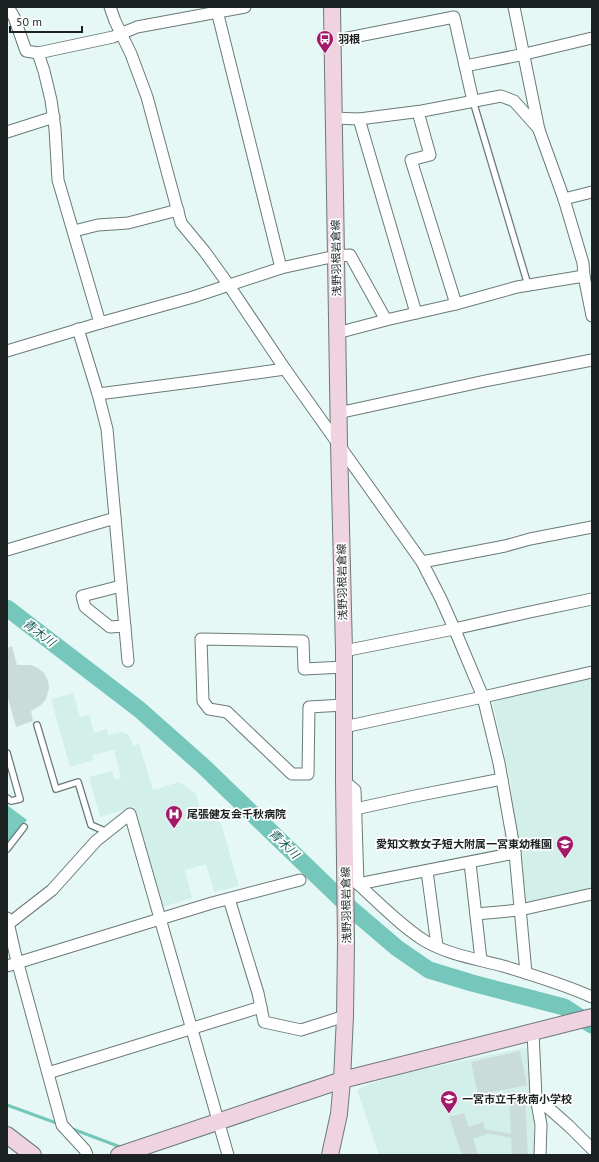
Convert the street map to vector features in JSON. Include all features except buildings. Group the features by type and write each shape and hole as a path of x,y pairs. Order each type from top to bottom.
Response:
{"main road":[{"name":"浅野羽根岩倉線","path":"330,1155 339,1114 342,1080 346,943 344,651 338,413 332,7"},
{"path":"118,1155 342,1080 592,1017"},
{"path":"7,1135 33,1155"}],"street":[{"path":"8,7 14,17 26,51 38,53 113,37 137,27 217,10 245,7"},
{"path":"110,7 131,54 147,97 181,223 205,252 228,284 422,562 454,629 483,697 499,763 515,853 526,973"},
{"path":"514,7 525,54 539,130 564,200 583,263 592,316"},
{"path":"217,10 281,268"},
{"path":"333,42 454,17 473,101"},
{"path":"465,66 592,38"},
{"path":"38,53 44,71 54,117 58,180 100,323"},
{"path":"334,118 359,119 418,112 501,96 514,101 539,130"},
{"path":"418,112 430,155 411,160 456,304"},
{"path":"7,132 54,117"},
{"path":"359,119 416,313"},
{"path":"564,200 592,192"},
{"path":"74,231 98,225 128,223 178,210"},
{"path":"7,351 78,329 193,297 228,284 281,268 336,256 350,255 386,320"},
{"path":"337,333 528,285 584,276"},
{"path":"78,329 107,429 128,661"},
{"path":"338,413 485,380 592,360"},
{"path":"98,394 286,369"},
{"path":"7,550 115,518"},
{"path":"422,562 592,527"},
{"path":"121,586 82,596 85,607 110,627 125,626"},
{"path":"344,651 592,599"},
{"path":"344,667 304,670 304,641 201,639 203,701 209,709 227,712 292,774 308,774 309,707 344,705"},
{"path":"344,727 592,672"},
{"path":"355,809 502,779"},
{"path":"344,788 355,790 358,884 407,927 425,940 457,954 526,973 574,989 592,997"},
{"path":"87,1155 85,1150 62,1125 7,921 52,890 96,841 130,814 228,1155"},
{"path":"358,884 515,853"},
{"path":"470,863 481,960"},
{"path":"427,871 437,946"},
{"path":"7,966 229,898 300,880"},
{"path":"476,914 520,910 592,894"},
{"path":"229,898 258,993 264,1022 301,1030 345,1016"},
{"path":"48,1073 261,1007"},
{"path":"533,1032 536,1097 541,1125 540,1155"},
{"path":"536,1097 569,1126 592,1149"}],"lane":[{"path":"473,101 528,285"},
{"path":"37,725 56,789 78,782 91,825 107,833"},
{"path":"7,753 20,799 11,801 7,798"},
{"path":"7,849 24,827"}],"shaded area":[{"path":"592,677 592,890 524,905 510,780 492,699"},
{"path":"73,693 80,717 89,715 94,733 107,729 108,735 123,732 129,735 133,746 139,744 153,790 179,782 196,794 202,819 211,816 221,823 239,886 214,892 206,864 185,870 192,898 162,907 133,807 100,817 89,777 112,771 115,780 121,778 114,750 93,755 93,760 70,767 51,699"},
{"name":"一宮市立千秋南小学校","path":"523,1048 528,1049 536,1155 379,1155 357,1090 372,1083 406,1073"}],"green space":[{"path":"7,805 27,820 7,843"}],"waterway":[{"name":"青木川","path":"7,608 140,710 202,765 349,907 397,948 429,970 564,1007 592,1025"},
{"path":"7,1105 59,1124"},
{"path":"70,1128 123,1148"}],"place":[{"name":"羽根","path":"325,54"},
{"name":"尾張健友会千秋病院","path":"174,829"},
{"name":"愛知文教女子短大附属一宮東幼稚園","path":"565,859"},
{"name":"一宮市立千秋南小学校","path":"449,1114"}]}
